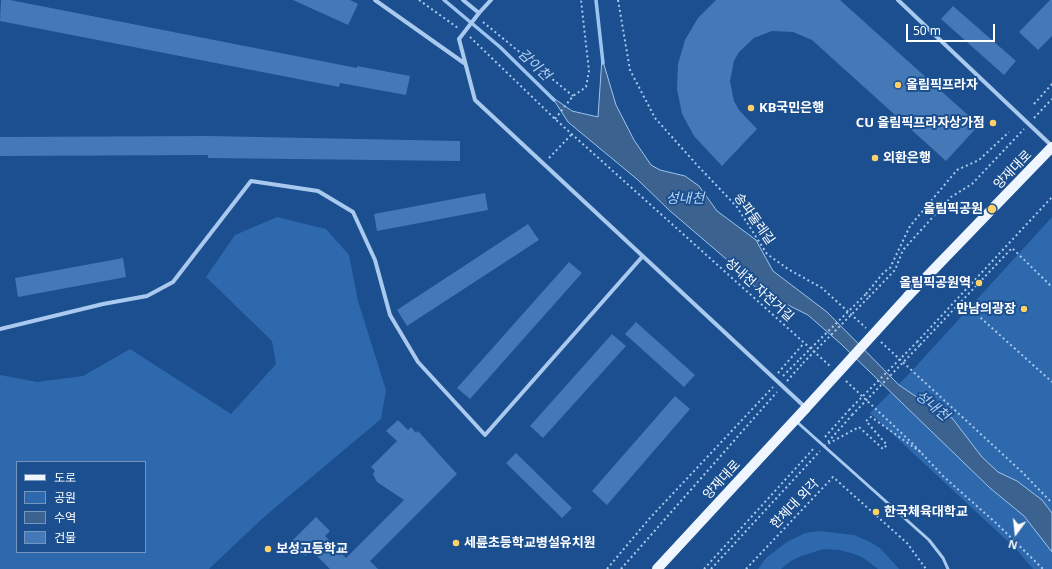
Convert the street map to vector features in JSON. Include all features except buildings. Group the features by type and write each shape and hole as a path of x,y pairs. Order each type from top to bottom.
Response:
{"main road":[{"name":"양재대로","path":"657,569 908,296 1052,146"}],"street":[{"path":"375,0 465,64"},
{"path":"463,0 479,13"},
{"path":"491,0 459,39 475,100 806,408"},
{"path":"898,0 1052,146"},
{"path":"0,330 103,304 146,296 173,282 251,181 318,191 353,212 375,260 390,315 418,362 485,435 642,257"}],"lane":[{"path":"795,420 929,540 943,558 948,569"}],"path":[{"path":"419,0 462,31"},
{"path":"555,119 573,96 586,87 589,70 581,0"},
{"name":"송파둘레길","path":"618,0 630,70 655,118 697,165 737,206 767,254 788,269 822,288 868,330"},
{"path":"482,22 573,96"},
{"name":"성내천 자전거길","path":"468,35 555,119 833,369"},
{"path":"1034,104 1052,84"},
{"path":"607,569 649,519 777,382 866,294 884,272 890,268 910,226 957,170 979,160 1009,132"},
{"path":"543,164 572,134"},
{"path":"803,363 895,270 903,250 951,197 972,184 999,156"},
{"path":"704,569 849,410 917,342 1052,198"},
{"path":"711,569 852,415 1012,248 1052,287"},
{"path":"962,301 1052,382"},
{"path":"880,341 1023,473 1052,503"},
{"path":"774,379 804,343"},
{"path":"844,379 922,453 944,477 996,523 1043,569"},
{"path":"824,446 859,427 883,449 887,445 866,421 871,418 922,453"},
{"path":"621,569 752,420"},
{"name":"한체대 외각","path":"746,569 833,477 907,543 926,569"}],"green space":[{"path":"277,217 326,229 349,255 358,301 386,390 381,419 264,517 209,569 0,569 0,375 37,382 83,376 130,349 231,414 276,364 272,341 206,277 235,235"},
{"path":"1052,217 1052,569 1033,569 1016,549 870,413 909,374"},
{"path":"820,531 854,535 868,541 880,548 899,569 878,569 862,557 839,550 824,549 801,556 791,561 781,569 758,569 766,558 787,542 805,533"}],"water":[{"name":"성내천","path":"602,58 616,105 634,140 651,165 660,170 685,176 699,186 717,211 756,240 773,271 827,312 899,385 933,408 952,418 982,457 998,472 1017,481 1042,500 1052,513 1052,552 1024,516 990,488 841,344 808,315 758,290 739,270 669,210 638,180 568,122 552,97 572,111 598,117"}],"waterway":[{"name":"감이천","path":"444,0 500,47 554,100"},
{"name":"성내천","path":"596,0 603,63"}],"place":[{"name":"올림픽프라자","path":"898,85"},
{"name":"KB국민은행","path":"751,108"},
{"name":"CU 올림픽프라자상가점","path":"993,123"},
{"name":"외환은행","path":"875,158"},
{"name":"올림픽공원","path":"992,209"},
{"name":"올림픽공원역","path":"979,283"},
{"name":"만남의광장","path":"1024,309"},
{"name":"한국체육대학교","path":"876,512"},
{"name":"세륜초등학교병설유치원","path":"456,543"},
{"name":"보성고등학교","path":"268,549"}]}
